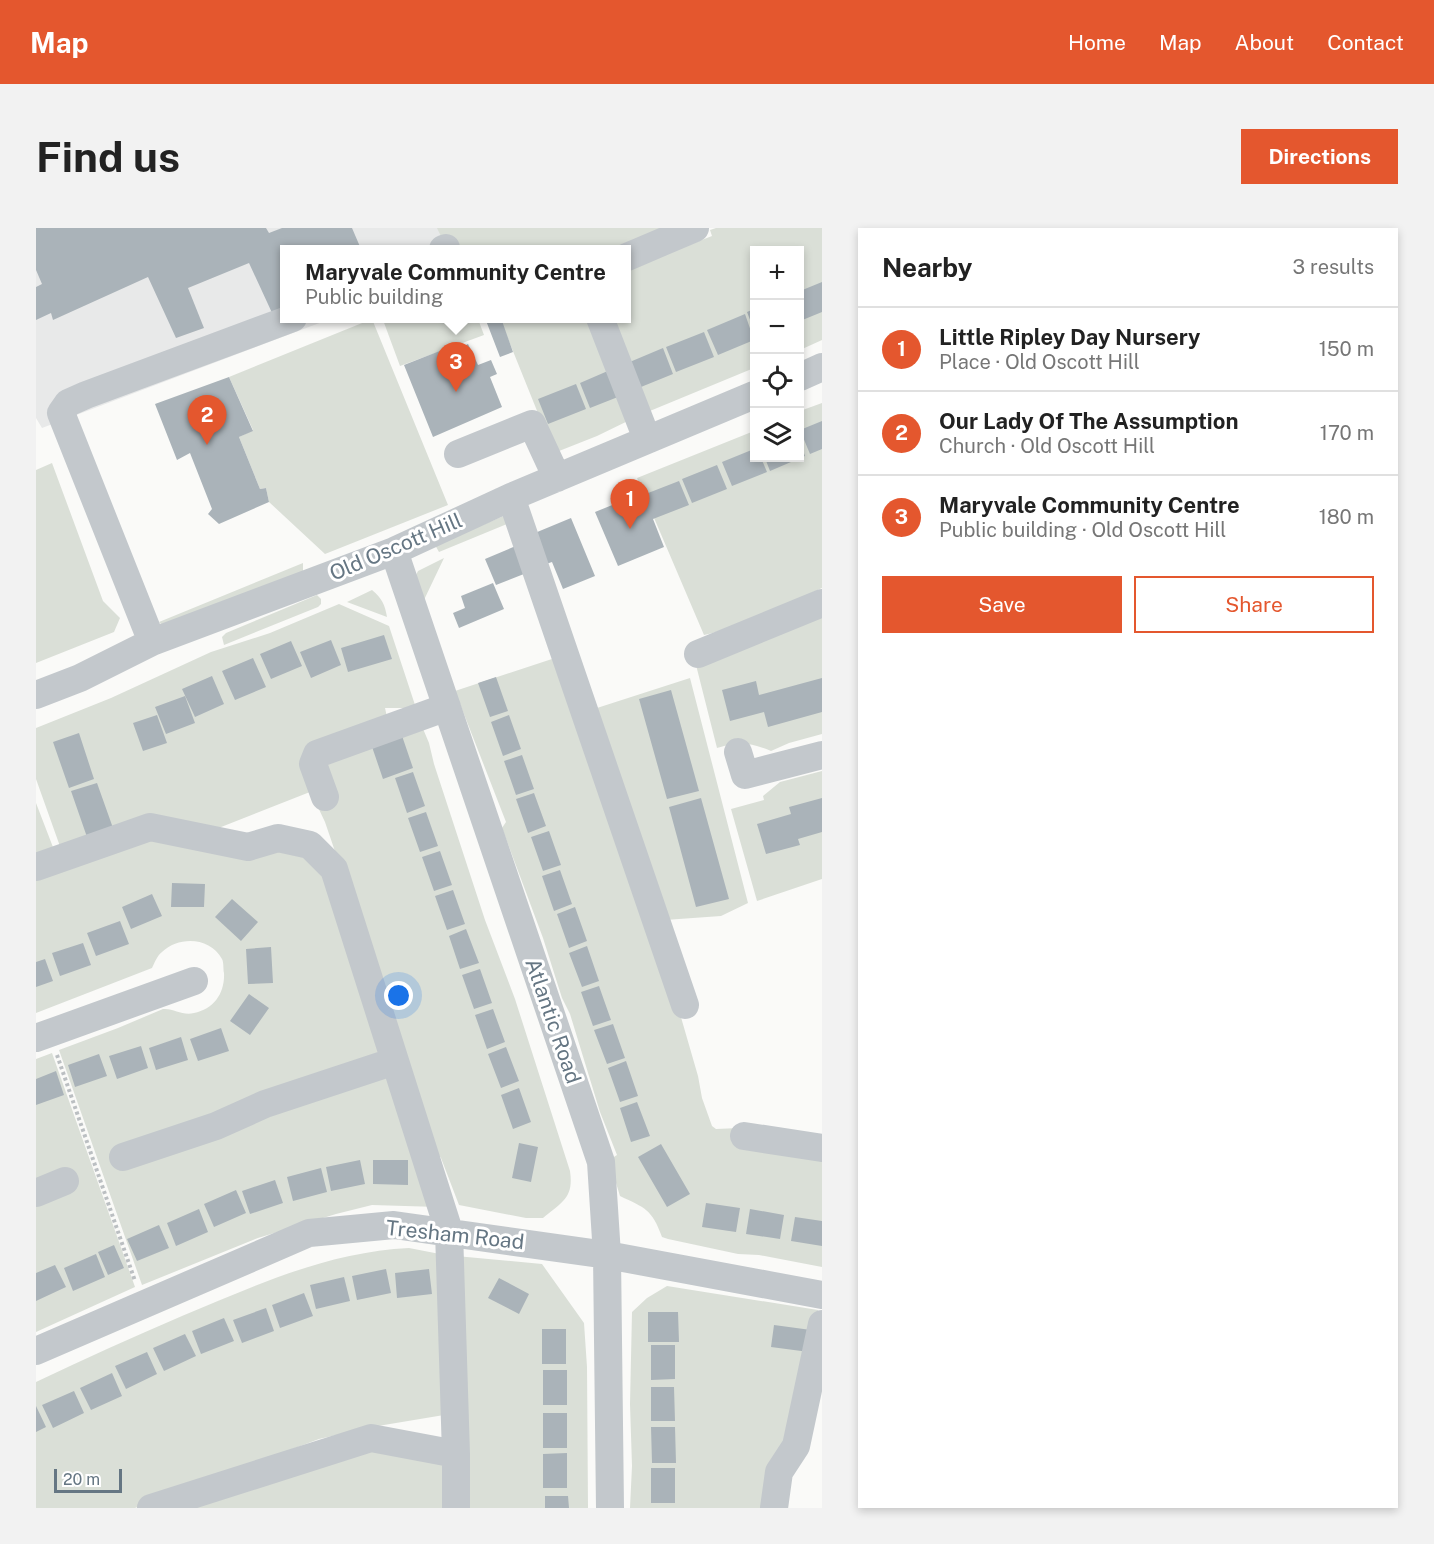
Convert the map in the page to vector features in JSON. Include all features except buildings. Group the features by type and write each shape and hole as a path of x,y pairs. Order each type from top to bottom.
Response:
{"street":[{"path":"631,254 695,228"},
{"path":"152,642 61,413 68,403 280,323"},
{"path":"602,323 647,439"},
{"path":"804,374 822,367"},
{"name":"Old Oscott Hill","path":"36,695 80,678 152,642 394,551 511,497 750,397"},
{"path":"458,454 532,424 557,478"},
{"path":"511,497 685,1005"},
{"name":"Atlantic Road","path":"394,551 601,1162 607,1255 610,1508"},
{"path":"698,654 822,603"},
{"path":"325,797 314,764 317,754 447,707"},
{"path":"745,775 822,755"},
{"path":"36,867 150,827 248,847 278,838 310,845 334,869 449,1231 456,1508"},
{"path":"43,1036 194,981"},
{"path":"123,1157 216,1126 265,1104 395,1060"},
{"path":"744,1136 822,1148"},
{"path":"36,1193 65,1181"},
{"name":"Tresham Road","path":"36,1350 309,1233 394,1225 607,1255 822,1295"},
{"path":"774,1508 779,1472 796,1446 822,1323"},
{"path":"151,1508 371,1438 456,1454"}],"path":[{"path":"43,1036 144,1304"}],"shaded area":[{"path":"36,228 677,228 631,247 631,245 280,245 280,323 319,323 42,428 36,418"},
{"path":"437,228 677,228 631,247 631,245 445,245"},
{"path":"716,228 822,228 822,340 804,348 804,246 750,246 750,370 645,413 609,323 631,323 631,267 712,236 710,230"},
{"path":"362,323 374,323 448,505 325,554 269,502 266,488 260,489 239,437 253,430 229,377"},
{"path":"384,323 480,323 484,335 400,366"},
{"path":"502,323 599,323 636,417 554,453"},
{"path":"822,403 822,588 749,621 704,635 637,478 750,433 750,462 804,462 804,410"},
{"path":"52,463 103,601 120,618 114,632 36,663 36,470"},
{"path":"506,515 514,521 439,552 435,545"},
{"path":"444,558 423,602 416,575 418,571"},
{"path":"303,563 303,572 164,627 159,622"},
{"path":"372,590 382,602 387,617 347,602"},
{"path":"317,595 321,599 318,607 224,645 222,637 226,633"},
{"path":"339,604 389,626 416,708 385,708 387,717 330,737 315,790 206,833 62,852 36,779 36,728 111,698 211,652 270,633"},
{"path":"822,616 822,734 789,743 771,751 744,744 717,748 696,665"},
{"path":"561,656 676,1000 702,1098 712,1126 716,1129 739,1128 822,1152 822,1267 759,1255 738,1254 662,1237 655,1220 647,1210 620,1196 609,1160 617,1155 600,1112 570,1014 562,998 543,938 502,828 506,822 455,691"},
{"path":"690,678 748,903 721,916 665,920 597,708"},
{"path":"421,724 485,920 515,999 570,1171 568,1194 543,1218 526,1218 459,1205 438,1154 325,822 316,803 320,764"},
{"path":"822,771 822,879 757,901 731,809 764,800 763,796 780,782"},
{"path":"36,803 56,855 36,863"},
{"path":"143,840 277,845 306,856 330,878 390,1067 438,1207 372,1205 336,1214 258,1238 142,1285 59,1050 163,1009 190,1014 207,1008 217,999 223,987 223,961 210,946 194,941 177,943 160,954 152,968 36,1013 36,880"},
{"path":"52,1053 135,1287 36,1332 36,1059"},
{"path":"409,1248 445,1255 450,1414 372,1427 319,1439 135,1508 36,1508 36,1382 182,1316 265,1282 350,1256"},
{"path":"456,1256 542,1264 584,1323 587,1367 588,1508 466,1508"},
{"path":"667,1286 818,1310 793,1429 765,1508 630,1508 632,1312 647,1298"},
{"path":"370,1449 449,1465 450,1508 178,1508"}],"place":[{"name":"Maryvale Community Centre","path":"456,392"},
{"name":"Our Lady Of The Assumption","path":"207,445"},
{"name":"Little Ripley Day Nursery","path":"630,529"}]}
